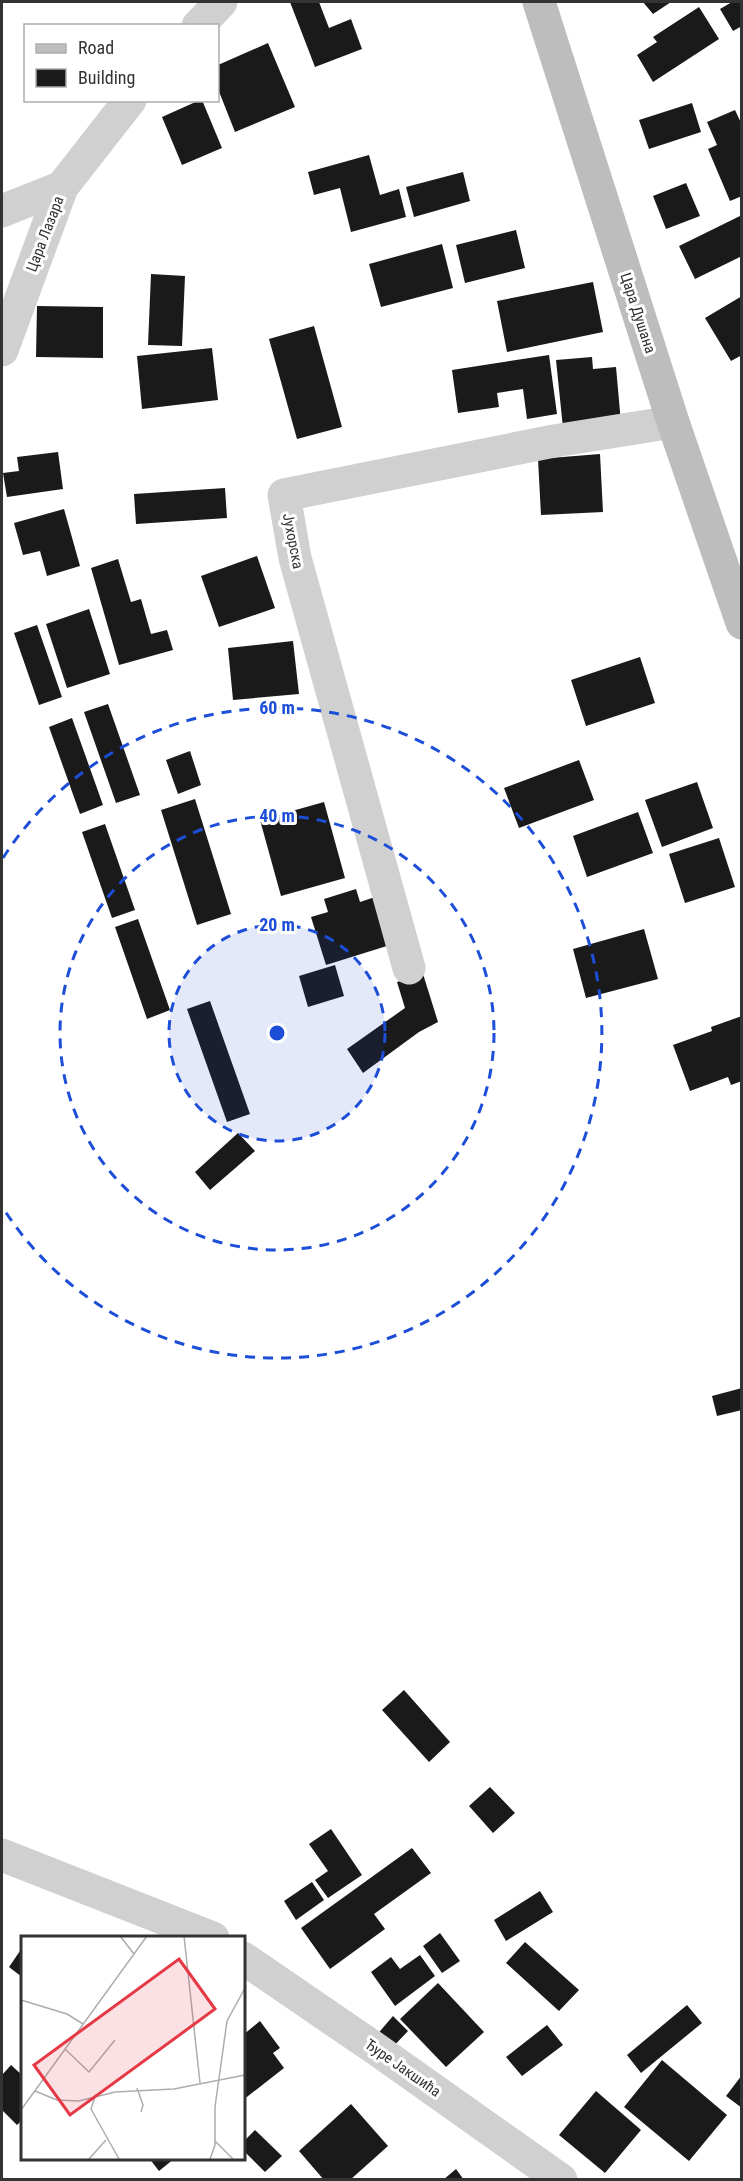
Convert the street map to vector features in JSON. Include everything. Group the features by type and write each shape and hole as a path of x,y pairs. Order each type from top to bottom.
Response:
{"main road":[{"name":"Цара Душана","path":"539,2 673,422 741,623"}],"street":[{"path":"200,24 221,2"},
{"name":"Цара Лазара","path":"2,350 62,187 128,102"},
{"path":"2,212 62,187"},
{"name":"Јухорска","path":"409,968 295,558 284,495 554,441 673,422"},
{"path":"2,1855 208,1936"},
{"name":"Ђуре Јакшића","path":"244,1959 561,2180"}],"building":[{"path":"290,2 319,2 329,28 351,19 362,49 315,67"},
{"path":"643,2 671,2 653,14"},
{"path":"732,2 742,2 742,26 733,31 720,9"},
{"path":"699,7 719,39 653,82 637,55 657,42 653,37"},
{"path":"268,43 295,107 235,132 219,92 219,65"},
{"path":"196,102 203,102 222,148 182,165 162,117"},
{"path":"692,103 701,132 649,149 639,120"},
{"path":"735,110 742,125 742,196 730,201 708,149 717,145 707,122"},
{"path":"369,155 380,195 399,189 406,217 351,232 340,188 314,195 308,172"},
{"path":"463,172 470,201 414,217 406,187"},
{"path":"686,183 700,216 666,229 653,196"},
{"path":"742,215 742,256 695,279 679,246"},
{"path":"516,230 525,268 465,283 456,245"},
{"path":"442,244 453,288 381,307 369,264"},
{"path":"151,274 185,276 182,346 148,345"},
{"path":"593,282 603,332 507,352 497,301"},
{"path":"742,296 742,355 731,361 705,318"},
{"path":"37,306 103,307 103,358 36,357"},
{"path":"314,326 342,427 297,439 269,339"},
{"path":"212,348 218,400 142,409 137,356"},
{"path":"549,355 557,414 527,419 523,389 497,393 499,407 458,413 452,370"},
{"path":"592,357 593,369 616,367 621,423 563,428 556,360"},
{"path":"58,452 63,489 7,497 3,473 19,471 17,457"},
{"path":"600,454 603,512 541,515 538,459"},
{"path":"225,488 227,518 136,524 134,494"},
{"path":"64,509 80,566 47,576 40,551 23,555 14,523"},
{"path":"257,556 275,608 219,627 201,576"},
{"path":"118,559 131,602 141,599 151,634 167,630 173,650 119,665 91,568"},
{"path":"89,609 110,674 67,688 46,624"},
{"path":"37,625 62,697 39,705 14,633"},
{"path":"293,641 299,694 233,700 228,648"},
{"path":"640,657 655,703 586,726 571,680"},
{"path":"108,704 140,795 116,803 84,712"},
{"path":"72,718 103,805 80,814 49,727"},
{"path":"190,751 201,785 178,794 166,760"},
{"path":"579,760 594,800 519,828 504,788"},
{"path":"697,782 713,828 662,847 645,800"},
{"path":"195,799 231,914 197,925 161,810"},
{"path":"324,802 345,878 281,896 260,820"},
{"path":"638,812 653,853 587,877 573,836"},
{"path":"105,824 135,910 112,918 82,832"},
{"path":"719,838 735,887 685,903 669,854"},
{"path":"356,889 360,902 375,897 390,945 326,965 311,917 328,912 324,899"},
{"path":"138,919 170,1010 147,1019 115,927"},
{"path":"644,929 658,979 586,998 573,949"},
{"path":"335,965 344,996 308,1007 299,976"},
{"path":"423,974 438,1022 419,1032 363,1073 347,1049 405,1008 397,982"},
{"path":"210,1001 250,1114 227,1122 187,1009"},
{"path":"742,1016 742,1081 731,1085 728,1077 690,1091 673,1045 712,1031 711,1027"},
{"path":"238,1133 255,1151 210,1190 195,1172"},
{"path":"742,1388 742,1410 717,1416 712,1396"},
{"path":"404,1690 450,1742 429,1762 382,1710"},
{"path":"490,1787 515,1813 493,1833 469,1806"},
{"path":"331,1829 362,1875 328,1898 315,1880 328,1871 309,1844"},
{"path":"412,1848 431,1873 374,1914 385,1929 330,1969 301,1928"},
{"path":"312,1882 324,1900 296,1920 284,1901"},
{"path":"540,1891 553,1912 506,1941 494,1920"},
{"path":"440,1933 460,1961 442,1973 423,1946"},
{"path":"525,1942 579,1990 559,2011 506,1963"},
{"path":"21,1949 21,1976 9,1967"},
{"path":"420,1955 435,1976 395,2006 371,1972 391,1957 400,1969"},
{"path":"438,1983 484,2032 446,2067 400,2019"},
{"path":"687,2005 702,2023 641,2073 627,2055"},
{"path":"393,2016 408,2031 390,2050 375,2037"},
{"path":"260,2021 280,2048 273,2053 284,2068 244,2099 244,2034"},
{"path":"547,2025 563,2045 522,2076 506,2057"},
{"path":"662,2060 727,2115 689,2161 624,2107"},
{"path":"11,2065 21,2074 21,2121 17,2125 2,2110 2,2075"},
{"path":"742,2075 742,2108 726,2096"},
{"path":"596,2091 641,2130 605,2173 559,2135"},
{"path":"351,2104 388,2146 350,2180 324,2180 299,2151"},
{"path":"255,2130 282,2156 265,2172 244,2151 244,2141"},
{"path":"151,2160 173,2160 159,2171"},
{"path":"456,2169 464,2180 443,2180"}]}
